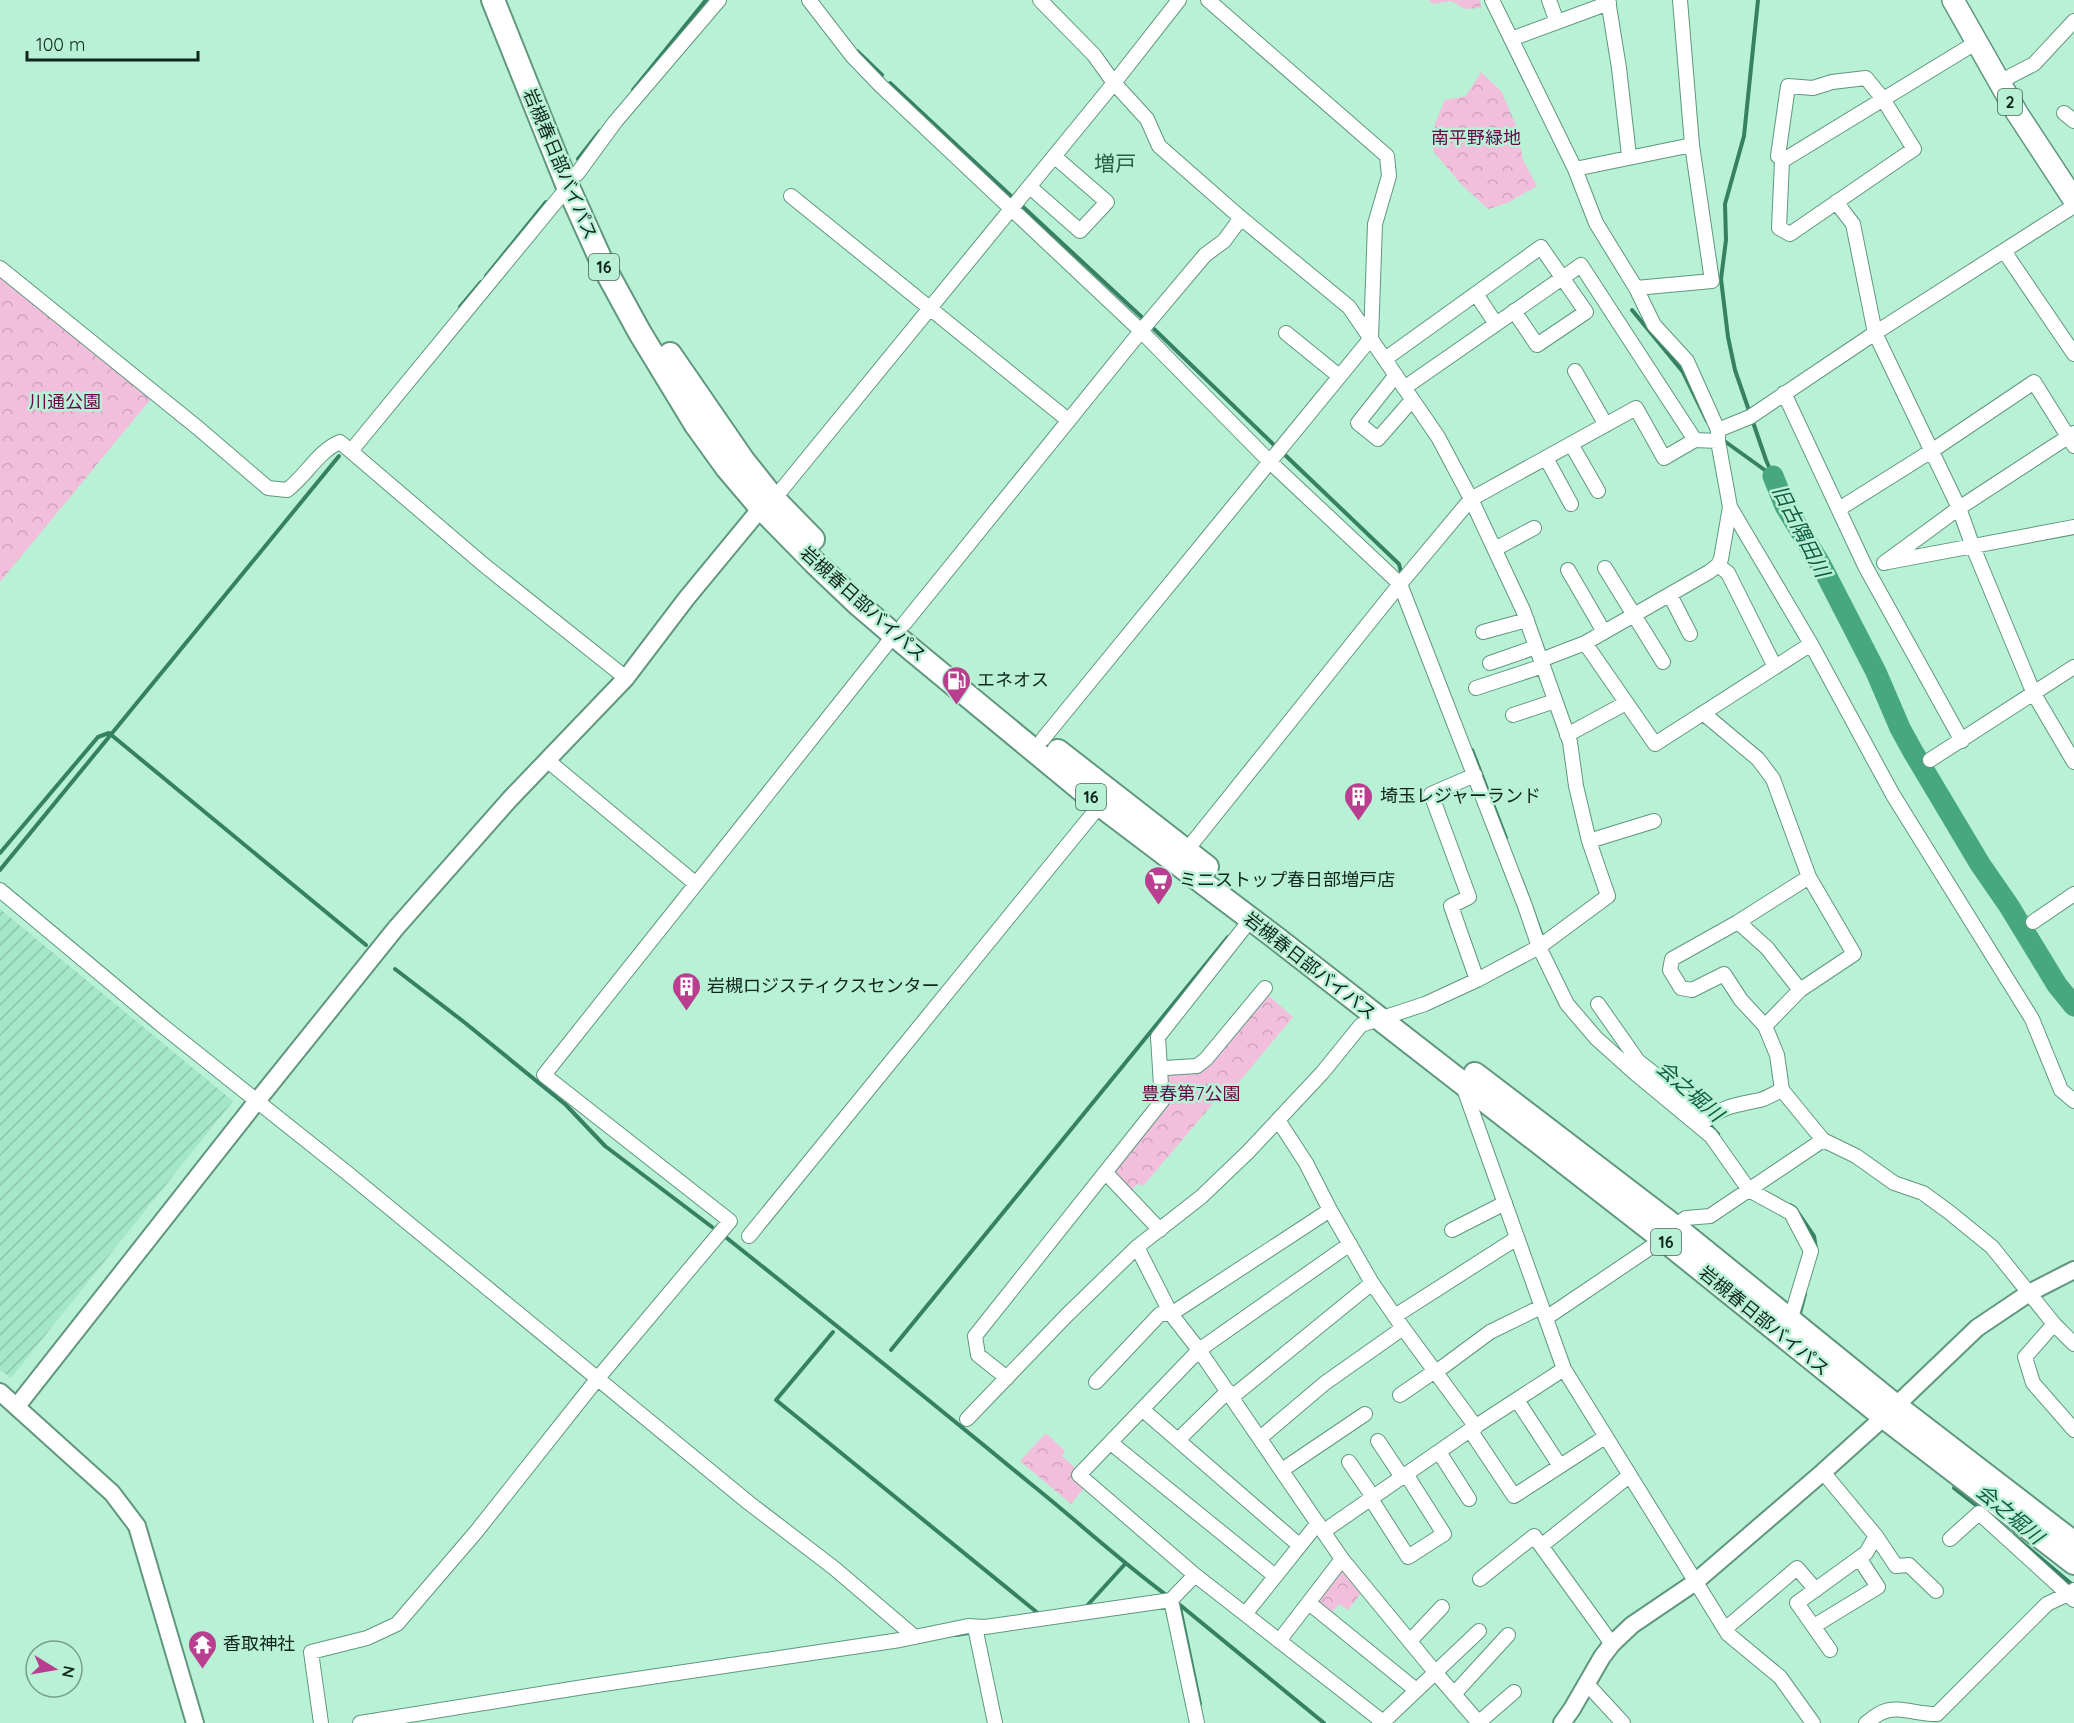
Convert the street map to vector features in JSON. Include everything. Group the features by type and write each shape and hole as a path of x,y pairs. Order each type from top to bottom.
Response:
{"highway":[{"name":"岩槻春日部バイパス","path":"493,0 573,181 652,327 768,504 859,605 899,630 1186,851 1387,1016 1669,1233 2074,1563"},
{"name":"岩槻春日部バイパス","path":"506,0 573,181"},
{"name":"岩槻春日部バイパス","path":"899,630 1100,805 1251,919 1387,1016 1463,1085 1790,1321 1890,1412 2074,1543"}],"main road":[{"name":"2","path":"1953,0 1999,82 2073,195"}],"street":[{"path":"351,450 573,181 615,122 718,0"},
{"path":"809,0 853,57 881,86 1141,331 1269,461 1400,584 1526,906 1539,947 1567,1004 1596,1038 1628,1058 1638,1061 1705,1121 1710,1136 1754,1186 1791,1213 1811,1251 1790,1321"},
{"path":"967,1419 1066,1316 1137,1247 1201,1197 1278,1120 1361,1025 1425,1004 1477,980 1539,947 1608,896 1589,841 1576,786 1568,735 1527,620 1471,500 1438,437 1349,308 1159,146 1147,118 1114,83 1094,55 1041,0"},
{"path":"16,1406 396,928 510,799 626,678 686,599 768,504 1055,157 1179,0"},
{"path":"1043,739 1371,338 1375,224 1389,176 1387,156 1208,0"},
{"path":"1476,688 1540,658 1585,643 1709,572 1718,565 1720,559 1730,507 1718,436 1687,361 1654,325 1636,288 1596,223 1575,169 1492,0"},
{"path":"1549,0 1557,22"},
{"path":"1636,288 1712,281 1692,145 1680,0"},
{"path":"1511,39 1608,1 1619,68 1629,156"},
{"path":"1999,82 2034,64 2074,21"},
{"path":"1785,159 1778,156 1788,86 1813,88 1832,82 1866,78 1883,99 1914,149 1790,234 1779,228 1782,161 1883,99 1977,42"},
{"path":"1575,169 1629,156 1692,145"},
{"path":"1030,187 1080,231 1107,202 1055,157"},
{"path":"1186,851 1400,584 1471,500 1636,408 1664,458 1695,440 1718,436 2004,250 2073,195"},
{"path":"791,196 1068,420"},
{"path":"1836,202 1853,224 1875,333 1959,508 2034,694 2074,762"},
{"path":"321,1723 311,1652 367,1638 397,1624 476,1532 598,1378 730,1221 544,1075 1068,420 1205,255 1224,241 1241,218"},
{"path":"1385,359 1541,247 1586,312 1538,345 1514,311"},
{"path":"2004,250 2074,354"},
{"path":"1396,375 1358,423 1378,439 1408,394 1496,324 1581,266 1695,440"},
{"path":"0,268 198,428 268,488 287,490 298,482 329,446 340,442 484,565 626,678"},
{"path":"1476,294 1496,324"},
{"path":"1286,333 1339,376"},
{"path":"1575,371 1606,424"},
{"path":"1839,509 1933,450 2034,382 2072,438 1959,508 1884,563"},
{"path":"1784,393 1865,566 1962,741"},
{"path":"1571,444 1598,491"},
{"path":"1545,458 1571,504"},
{"path":"1730,507 1811,644 1893,795 2032,1019 2061,1090 2074,1101"},
{"path":"1865,566 2074,527"},
{"path":"1494,549 1534,528"},
{"path":"1718,565 1728,573 1776,667"},
{"path":"1605,568 1663,662"},
{"path":"1568,570 1604,632"},
{"path":"1670,595 1690,634"},
{"path":"1483,632 1527,620"},
{"path":"1585,643 1655,744 1811,644"},
{"path":"1490,663 1540,658"},
{"path":"1930,760 2074,667"},
{"path":"1513,715 1555,701"},
{"path":"1568,735 1626,703"},
{"path":"1703,713 1758,759 1773,779 1809,877 1854,954 1800,990 1765,1026"},
{"path":"547,760 696,884"},
{"path":"1475,775 1431,794 1469,897 1451,906 1477,980"},
{"path":"749,1236 1100,805"},
{"path":"1589,841 1654,821"},
{"path":"1809,877 1738,922 1672,959 1670,970 1682,988 1692,990 1724,974 1742,1000 1765,1026 1777,1054 1782,1090 1823,1140 1856,1156 1894,1183 1923,1193 1949,1212 1992,1247 2054,1324 2074,1344"},
{"path":"0,890 159,1023 749,1503 834,1568 915,1637"},
{"path":"2033,922 2074,894"},
{"path":"1006,1378 978,1355 975,1336 1162,1101 1158,1037 1227,957 1251,919"},
{"path":"1738,922 1767,948 1800,990"},
{"path":"1165,1068 1197,1066 1206,1059 1264,988"},
{"path":"1598,1004 1628,1058"},
{"path":"1463,1085 1564,1370 1694,1583 1725,1629 1780,1677 1813,1723"},
{"path":"1705,1121 1742,1102 1761,1100 1782,1090"},
{"path":"1278,1120 1306,1163 1372,1283 1435,1372 1514,1496 1605,1437"},
{"path":"1400,1395 1490,1332 1544,1312 1669,1233 1686,1218 1710,1216 1823,1140"},
{"path":"1106,1173 1160,1230"},
{"path":"1452,1230 1504,1203"},
{"path":"1096,1382 1160,1314 1171,1314 1330,1210"},
{"path":"1260,1438 1399,1322 1517,1238"},
{"path":"1350,1244 1199,1350 1079,1475 1195,1575 1382,1722 1479,1631"},
{"path":"1137,1247 1171,1314 1230,1394 1342,1559 1435,1672 1479,1723 1514,1692"},
{"path":"1562,1723 1602,1657 1632,1625 1694,1583 1823,1472 1890,1412 1977,1328 2029,1293 2074,1270"},
{"path":"1178,1440 1230,1394 1372,1283"},
{"path":"2054,1324 2025,1357 2033,1383 2074,1430"},
{"path":"1246,1613 1299,1545 1321,1527 1372,1498 1564,1370"},
{"path":"0,1392 112,1493 137,1527 195,1723"},
{"path":"1517,1400 1560,1466"},
{"path":"1143,1410 1299,1545"},
{"path":"1282,1470 1365,1414"},
{"path":"1349,1462 1408,1557 1444,1534 1378,1441"},
{"path":"1111,1443 1275,1576"},
{"path":"1439,1452 1469,1499"},
{"path":"1823,1472 1876,1536 1896,1566 1909,1565 1936,1591"},
{"path":"1540,1546 1629,1476"},
{"path":"1866,1723 1883,1712 1894,1709 1924,1715 1937,1714 2047,1604 2072,1595 1979,1513 1950,1539"},
{"path":"1480,1579 1534,1536 1612,1644"},
{"path":"1830,1650 1797,1604 1866,1553 1876,1536"},
{"path":"1814,1626 1878,1587 1859,1558"},
{"path":"1280,1641 1342,1559"},
{"path":"1725,1629 1797,1568 1816,1590"},
{"path":"360,1723 915,1637 968,1626 985,1627 1171,1600 1195,1575"},
{"path":"1171,1600 1197,1723"},
{"path":"1309,1602 1416,1690"},
{"path":"1410,1641 1442,1606"},
{"path":"975,1627 995,1723"},
{"path":"1454,1694 1508,1635"},
{"path":"1587,1684 1623,1723"}],"shaded area":[{"path":"0,909 233,1101 11,1378 0,1370"}],"green space":[{"path":"1429,0 1480,0 1481,8 1465,9 1451,1 1432,4"},
{"name":"南平野緑地","path":"1481,72 1501,91 1516,125 1523,160 1537,186 1507,203 1488,209 1461,184 1433,151 1435,123 1445,100 1466,96"},
{"name":"川通公園","path":"0,268 155,394 0,582"},
{"name":"豊春第7公園","path":"1268,995 1293,1017 1238,1083 1227,1087 1143,1186 1138,1184 1130,1191 1116,1179 1114,1171 1168,1104 1168,1072 1198,1069"},
{"path":"1046,1433 1065,1451 1062,1456 1074,1467 1073,1476 1085,1487 1071,1504 1020,1461"},
{"path":"1341,1570 1361,1593 1348,1610 1339,1604 1330,1615 1315,1602"}],"waterway":[{"path":"633,90 706,0"},
{"name":"旧古隅田川","path":"1758,0 1744,136 1725,204 1726,240 1721,279 1728,337 1735,370 1773,476"},
{"path":"857,51 882,75"},
{"path":"890,83 1011,196"},
{"path":"578,159 600,131"},
{"path":"486,276 546,202"},
{"path":"1021,205 1146,321"},
{"path":"460,307 481,282"},
{"path":"1632,310 1683,372 1707,421"},
{"path":"1154,329 1274,445"},
{"path":"1723,440 1773,476"},
{"path":"1283,453 1399,564 1402,576"},
{"path":"0,870 339,456"},
{"name":"旧古隅田川","path":"1773,476 1785,506 1821,565 1876,672 1912,750 1980,864 2009,906 2057,985 2074,1006"},
{"path":"0,853 98,737 109,733 366,945"},
{"path":"1472,750 1506,838"},
{"path":"1521,879 1542,936"},
{"path":"891,1350 1228,937"},
{"path":"395,969 566,1105 605,1146 712,1227"},
{"name":"会之堀川","path":"1707,1122 1718,1134"},
{"name":"会之堀川","path":"1790,1205 1795,1208 1814,1236 1816,1249"},
{"path":"723,1235 1165,1594"},
{"name":"会之堀川","path":"1800,1313 1805,1294"},
{"path":"833,1332 776,1400 1039,1614"},
{"name":"会之堀川","path":"1954,1488 1982,1510"},
{"name":"会之堀川","path":"2013,1535 2074,1586"},
{"path":"1085,1608 1125,1564"},
{"path":"1180,1605 1324,1723"},
{"path":"1180,1608 1200,1704"},
{"path":"956,1635 968,1633"}],"place":[{"name":"エネオス","path":"956,706"},
{"name":"埼玉レジャーランド","path":"1359,822"},
{"name":"ミニストップ春日部増戸店","path":"1158,906"},
{"name":"岩槻ロジスティクスセンター","path":"686,1012"},
{"name":"香取神社","path":"202,1670"}],"district":[{"name":"増戸","path":"1115,164"}]}
